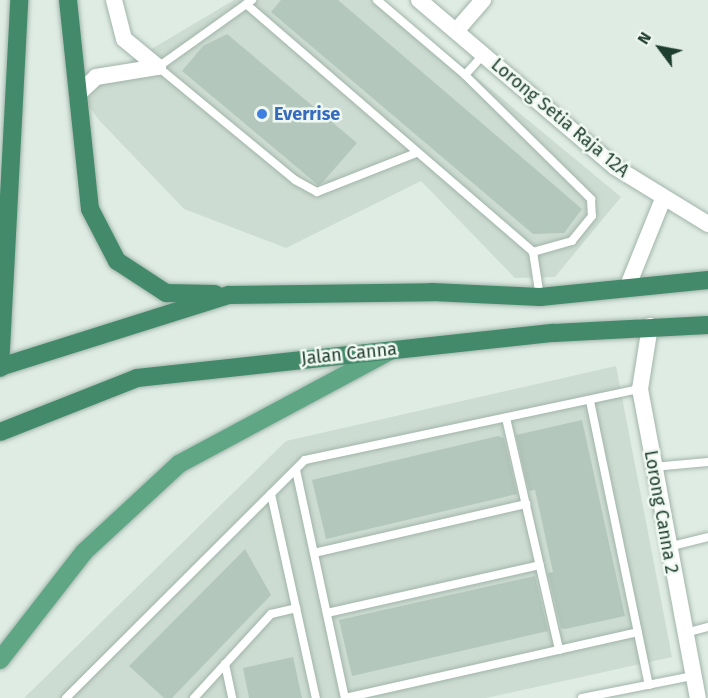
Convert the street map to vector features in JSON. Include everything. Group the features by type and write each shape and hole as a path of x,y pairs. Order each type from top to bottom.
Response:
{"highway":[{"path":"19,0 0,368 229,295"},
{"path":"68,0 86,200 117,261 166,293 229,295 432,292 540,297 708,280"},
{"name":"Jalan Canna","path":"0,432 137,378 394,349 650,326 708,325"}],"main road":[{"path":"0,660 84,552 179,464 394,349"}],"street":[{"path":"114,0 124,39 158,67"},
{"name":"Lorong Setia Raja 12A","path":"419,0 457,30 615,167 663,199 708,224"},
{"path":"457,30 483,0"},
{"path":"77,95 96,77 158,67"},
{"path":"627,288 663,199"},
{"name":"Lorong Canna 2","path":"650,326 640,389 666,548 698,698"}],"lane":[{"path":"377,0 465,75 595,208 572,241 533,252"},
{"path":"417,153 317,192 295,180 158,67 249,2 417,153 533,252 540,297"},
{"path":"465,75 484,54"},
{"path":"66,698 305,460 640,389"},
{"path":"590,401 649,685"},
{"path":"506,418 559,650"},
{"path":"652,467 708,462"},
{"path":"296,470 345,698 638,632"},
{"path":"271,494 316,698"},
{"path":"314,553 526,504"},
{"path":"666,548 708,537"},
{"path":"327,612 540,565"},
{"path":"194,698 271,614 296,608"},
{"path":"683,633 708,627"},
{"path":"225,664 232,698"},
{"path":"582,698 692,676"}],"shaded area":[{"path":"234,0 383,0 621,197 555,277 515,278 421,181 286,248 184,209 98,119 79,92"},
{"path":"616,366 672,657 486,698 24,698 286,441"}],"building":[{"path":"281,0 338,0 582,209 564,233 533,234 271,12"},
{"path":"227,34 357,143 322,183 318,185 182,71 203,46"},
{"path":"582,420 625,616 565,629 561,628 548,573 553,572 535,490 529,491 516,435"},
{"path":"498,436 504,438 517,494 326,539 312,480"},
{"path":"245,549 271,595 172,698 164,698 129,666"},
{"path":"535,576 548,631 352,676 339,620"},
{"path":"293,657 302,698 249,698 243,668"}],"place":[{"name":"Everrise","path":"262,114"}]}
